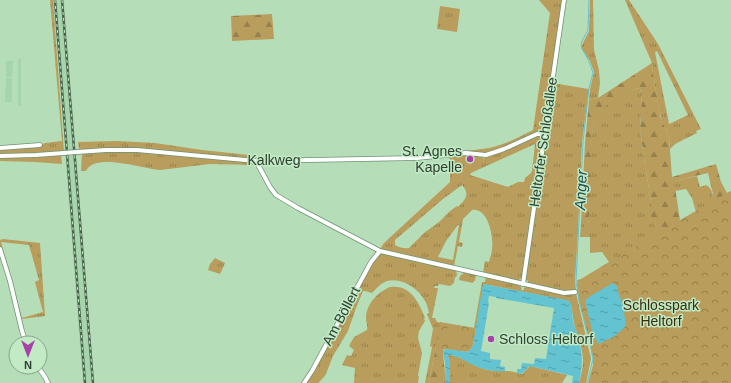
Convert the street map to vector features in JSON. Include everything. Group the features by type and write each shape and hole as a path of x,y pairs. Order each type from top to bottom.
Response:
{"street":[{"name":"Heltorfer Schloßallee","path":"523,284 564,0"},
{"name":"Kalkweg","path":"0,156 106,150 137,150 256,161 417,158 466,153 486,155 504,149 537,134 544,134"},
{"path":"0,148 40,144"},
{"path":"256,161 276,195 292,205 380,251 564,293 575,292"},
{"path":"0,249 10,281 23,335"},
{"name":"Am Böllert","path":"304,383 316,364 371,262 380,251"}],"shaded area":[{"path":"53,0 64,0 94,383 83,383"},
{"path":"18,59 21,59 21,106 18,106"},
{"path":"6,61 13,61 12,77 6,77"},
{"path":"6,78 12,78 12,102 5,102"}],"green space":[{"path":"50,0 53,0 64,152 0,155 0,148 40,145 62,141"},
{"path":"539,0 563,0 544,128 539,133 488,154 464,152 500,145 533,130 550,13"},
{"path":"590,0 593,0 594,50 599,70 600,83 598,98 589,100 594,72 590,61 582,49 582,45 589,31"},
{"path":"625,0 629,0 658,44 701,129 696,131 697,133 675,144 670,149 669,137 659,111 652,63","holes":["657,51 688,115 669,124 655,52"]},
{"path":"440,6 460,9 457,32 437,29"},
{"path":"272,14 274,39 232,41 231,16"},
{"path":"652,63 660,116 669,137 672,177 716,164 721,182 727,193 731,191 713,206 713,194 708,173 674,181 680,220 674,227 663,234 655,228 651,217 651,202 640,131 642,93 640,89 637,88 599,110 596,115 593,127 592,142 589,221 587,223 581,223 585,143 589,100 598,98"},
{"path":"552,83 589,89 582,142 575,281 576,290 566,292 528,283 525,279"},
{"path":"637,88 640,89 642,93 640,131 651,202 651,217 663,234 578,289 577,280 609,262 602,252 590,253 590,237 580,237 581,223 587,223 589,221 591,145 595,118 598,111 604,106"},
{"path":"537,135 542,136 543,138 522,278 518,281 483,273 485,261 489,262 491,254 492,237 486,218 478,210 472,210 463,219 459,242 463,243 462,247 458,246 454,266 380,249 384,243 450,182 450,160 448,155 466,153 482,155 483,159","holes":["535,144 532,171 525,178 524,182 518,182 508,187 470,175 471,173","462,185 466,191 465,199 458,207 457,206 450,211 409,248 401,248 395,245 395,240 443,199","458,225 459,225 453,260 438,257 446,241"]},
{"path":"116,141 155,143 249,155 257,158 256,160 138,149 79,150 78,142"},
{"path":"137,151 251,162 257,165 210,164 160,170 109,162 91,165 86,171 81,171 82,152"},
{"path":"61,154 62,164 0,161 0,156"},
{"path":"697,176 700,187 706,185 709,187 712,194 713,206 680,220 696,212 692,198 686,189 675,191 673,181"},
{"name":"Schlosspark Heltorf","path":"731,191 731,383 588,383 593,365 593,359 579,301 577,286 580,281 680,220"},
{"path":"3,239 40,243 45,316 21,319 0,247 0,240","holes":["1,242 29,245 39,280 35,282 43,312 22,318"]},
{"path":"381,253 456,269 457,275 454,283 450,286 439,284 434,288 438,288 432,318 435,318 437,322 474,328 482,282 485,282 486,276 519,285 522,288 521,290 524,290 527,286 576,293 591,359 586,383 579,383 583,366 583,356 569,301 484,284 471,349 466,352 444,349 444,346 436,346 429,383 425,383 432,347 430,346 433,329 427,314 429,313 426,302 414,288 404,282 393,280 383,283 372,293 363,291 348,331 333,356 326,374 318,383 305,383 372,262"},
{"path":"215,258 225,263 220,274 208,270 210,264"},
{"path":"465,272 476,274 475,281 473,283 459,280 460,276"},
{"path":"390,287 403,288 413,295 417,300 425,318 425,321 419,331 418,338 422,353 418,383 354,383 355,368 342,365 347,355 351,356 354,350 349,346 354,337 367,330 366,317 368,307 377,295"},
{"path":"440,322 474,328 470,351 436,346"},
{"path":"447,328 469,332 467,343 445,339"},
{"path":"436,346 444,346 445,383 429,383"},
{"path":"449,355 458,357 487,370 510,371 522,374 530,366 567,375 562,383 450,383"}],"water":[{"path":"613,283 618,287 617,290 622,302 626,303 628,308 624,313 626,325 615,336 599,344 592,331 585,300"},
{"path":"483,284 567,300 570,302 573,321 578,334 582,354 579,383 572,383 573,376 530,366 523,373 517,373 517,369 521,369 522,363 534,364 535,358 546,359 554,308 489,296 481,351 490,353 490,359 501,360 500,366 505,367 505,371 484,369 449,355 450,383 445,383 445,363 443,351 446,349 467,352 471,349 473,345"}],"waterway":[{"name":"Anger","path":"587,383 593,359 579,301 576,281 583,142 589,88 593,73 581,45 588,30 589,0"}],"railway":[{"path":"55,0 85,383"},
{"path":"62,0 93,383"}],"place":[{"name":"St. Agnes Kapelle","path":"470,159"},
{"name":"Schloss Heltorf","path":"491,339"}]}
